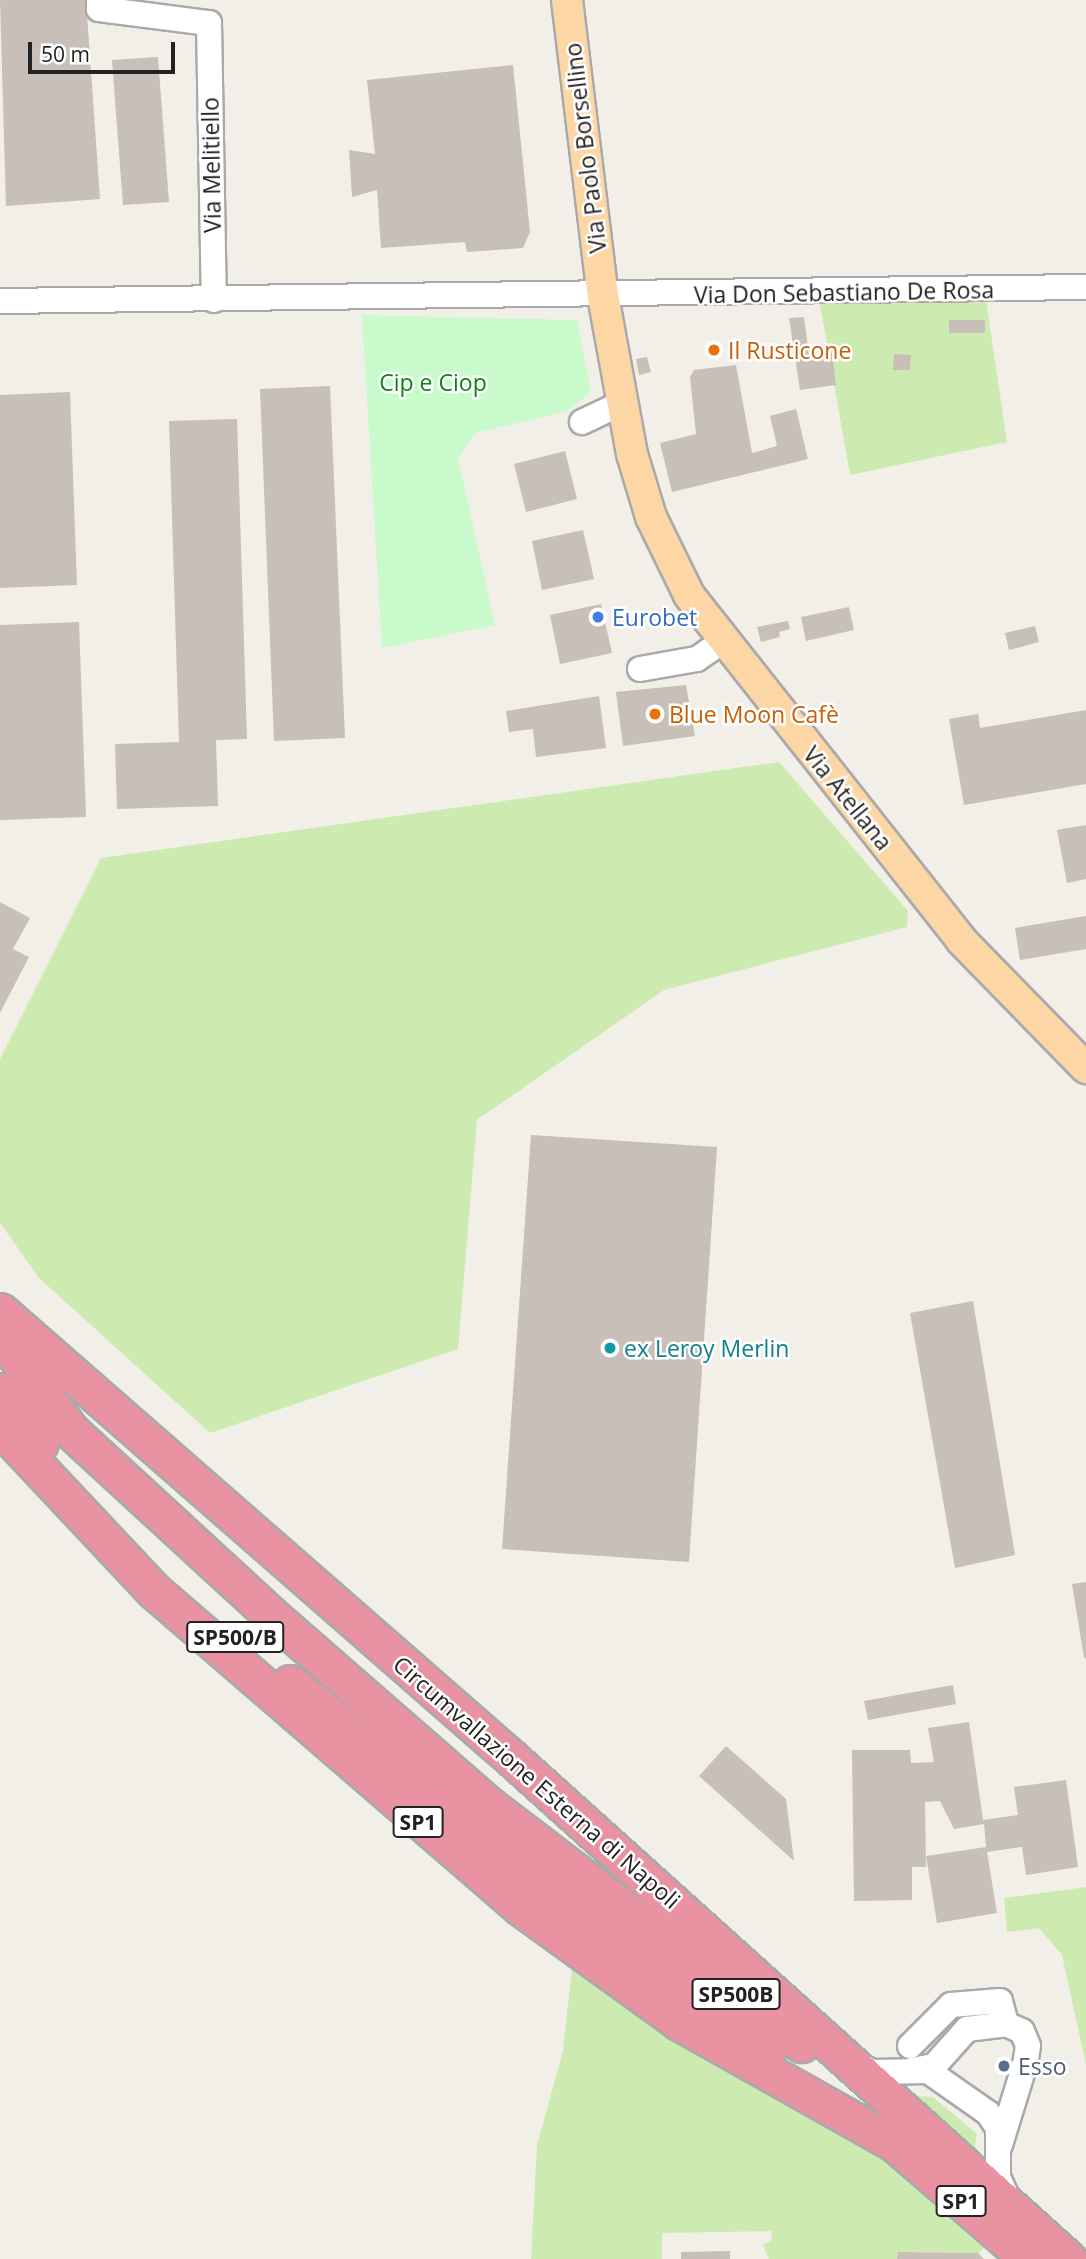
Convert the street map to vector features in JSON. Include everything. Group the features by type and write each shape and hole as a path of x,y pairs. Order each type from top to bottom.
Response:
{"highway":[{"name":"Circumvallazione Esterna di Napoli","path":"0,1311 845,2057 972,2192 1028,2259"},
{"name":"SP500/B","path":"0,1335 71,1431 490,1806"},
{"name":"SP500/B","path":"0,1391 46,1452 246,1648 500,1852"},
{"name":"Circumvallazione Esterna di Napoli","path":"0,1427 153,1590 520,1908 679,2022 894,2143 972,2192 1012,2209 1069,2259"},
{"name":"SP500B","path":"490,1806 972,2192"},
{"name":"SP500B","path":"500,1852 894,2143"}],"main road":[{"name":"Via Paolo Borsellino","path":"567,0 603,296"},
{"name":"Via Atellana","path":"603,296 622,403 651,517 689,595 961,940 1086,1068"}],"street":[{"name":"Via Melitiello","path":"99,0 99,9 209,23 214,300"},
{"name":"Via Don Sebastiano De Rosa","path":"603,296 1086,288"},
{"path":"0,301 214,300 373,307 603,296"},
{"path":"582,422 622,403"},
{"path":"640,669 697,659 724,640"},
{"path":"911,2046 951,2005 1000,2001 1006,2024"},
{"path":"845,2057 872,2072 907,2071 934,2066 967,2029 1006,2024 1022,2031 1028,2046 999,2149"},
{"path":"907,2071 948,2079 988,2113 998,2128 998,2177 1012,2209"},
{"path":"972,2192 1011,2259"}],"green space":[{"path":"986,300 1007,442 850,475 820,304"},
{"name":"Cip e Ciop","path":"362,315 577,320 591,392 568,411 475,433 458,458 495,625 382,648"},
{"path":"779,762 908,911 907,927 664,990 477,1120 458,1349 210,1433 39,1278 0,1223 0,1059 101,858"},
{"path":"1086,1887 1086,2065 1062,1955 1039,1928 1007,1932 1004,1898"},
{"path":"573,1959 893,2163 988,2245 978,2253 898,2252 897,2259 769,2259 763,2245 772,2240 771,2231 662,2233 662,2259 531,2259 537,2145 563,2051"},
{"path":"910,2096 933,2097 977,2134 974,2153"}],"building":[{"path":"0,0 86,0 100,199 6,206"},
{"path":"158,57 169,202 123,205 112,60"},
{"path":"513,65 530,232 523,248 467,252 465,242 381,248 377,190 352,197 349,150 375,154 367,80"},
{"path":"804,317 809,356 832,353 836,385 800,390 789,318"},
{"path":"949,320 985,320 985,333 949,333"},
{"path":"894,354 911,355 910,370 893,370"},
{"path":"647,357 651,372 639,375 636,359"},
{"path":"736,365 752,453 777,446 770,416 796,409 808,459 672,492 660,443 696,434 690,377 694,370"},
{"path":"330,386 345,738 274,741 260,389"},
{"path":"70,392 77,585 0,588 0,395"},
{"path":"237,419 247,739 216,740 218,806 117,809 115,744 179,742 169,421"},
{"path":"565,451 577,499 526,512 514,464"},
{"path":"583,530 594,579 542,590 532,541"},
{"path":"601,604 612,653 560,664 550,615"},
{"path":"849,607 854,630 806,641 801,617"},
{"path":"788,621 790,629 779,632 780,637 761,642 757,627"},
{"path":"79,622 86,817 0,820 0,625"},
{"path":"1035,626 1039,642 1009,650 1005,633"},
{"name":"Blue Moon Cafè","path":"686,685 695,736 623,746 616,692"},
{"path":"599,696 606,748 536,757 533,729 509,732 506,711"},
{"path":"1086,710 1086,784 964,805 949,719 978,714 980,728"},
{"path":"1086,825 1086,879 1067,883 1057,830"},
{"path":"0,902 30,918 13,949 29,957 0,1013"},
{"path":"1086,916 1086,949 1020,960 1015,928"},
{"name":"ex Leroy Merlin","path":"531,1135 717,1147 689,1562 502,1549"},
{"path":"973,1301 1015,1555 955,1568 910,1313"},
{"path":"1086,1582 1086,1658 1084,1658 1072,1584"},
{"path":"953,1685 956,1704 868,1720 864,1701"},
{"path":"969,1722 983,1820 1018,1815 1014,1787 1066,1780 1078,1867 1026,1875 1022,1847 987,1852 997,1913 937,1923 926,1856 986,1847 984,1824 954,1829 940,1801 925,1802 926,1867 912,1867 912,1900 854,1901 852,1750 910,1750 911,1763 934,1762 928,1728"},
{"path":"726,1746 786,1799 794,1861 699,1776"},
{"path":"730,2251 730,2259 681,2259 681,2252"},
{"path":"898,2252 978,2253 984,2259 897,2259"}],"place":[{"name":"Il Rusticone","path":"714,350"},
{"name":"Eurobet","path":"598,617"},
{"name":"Blue Moon Cafè","path":"655,714"},
{"name":"ex Leroy Merlin","path":"610,1348"},
{"name":"Esso","path":"1004,2066"}]}
